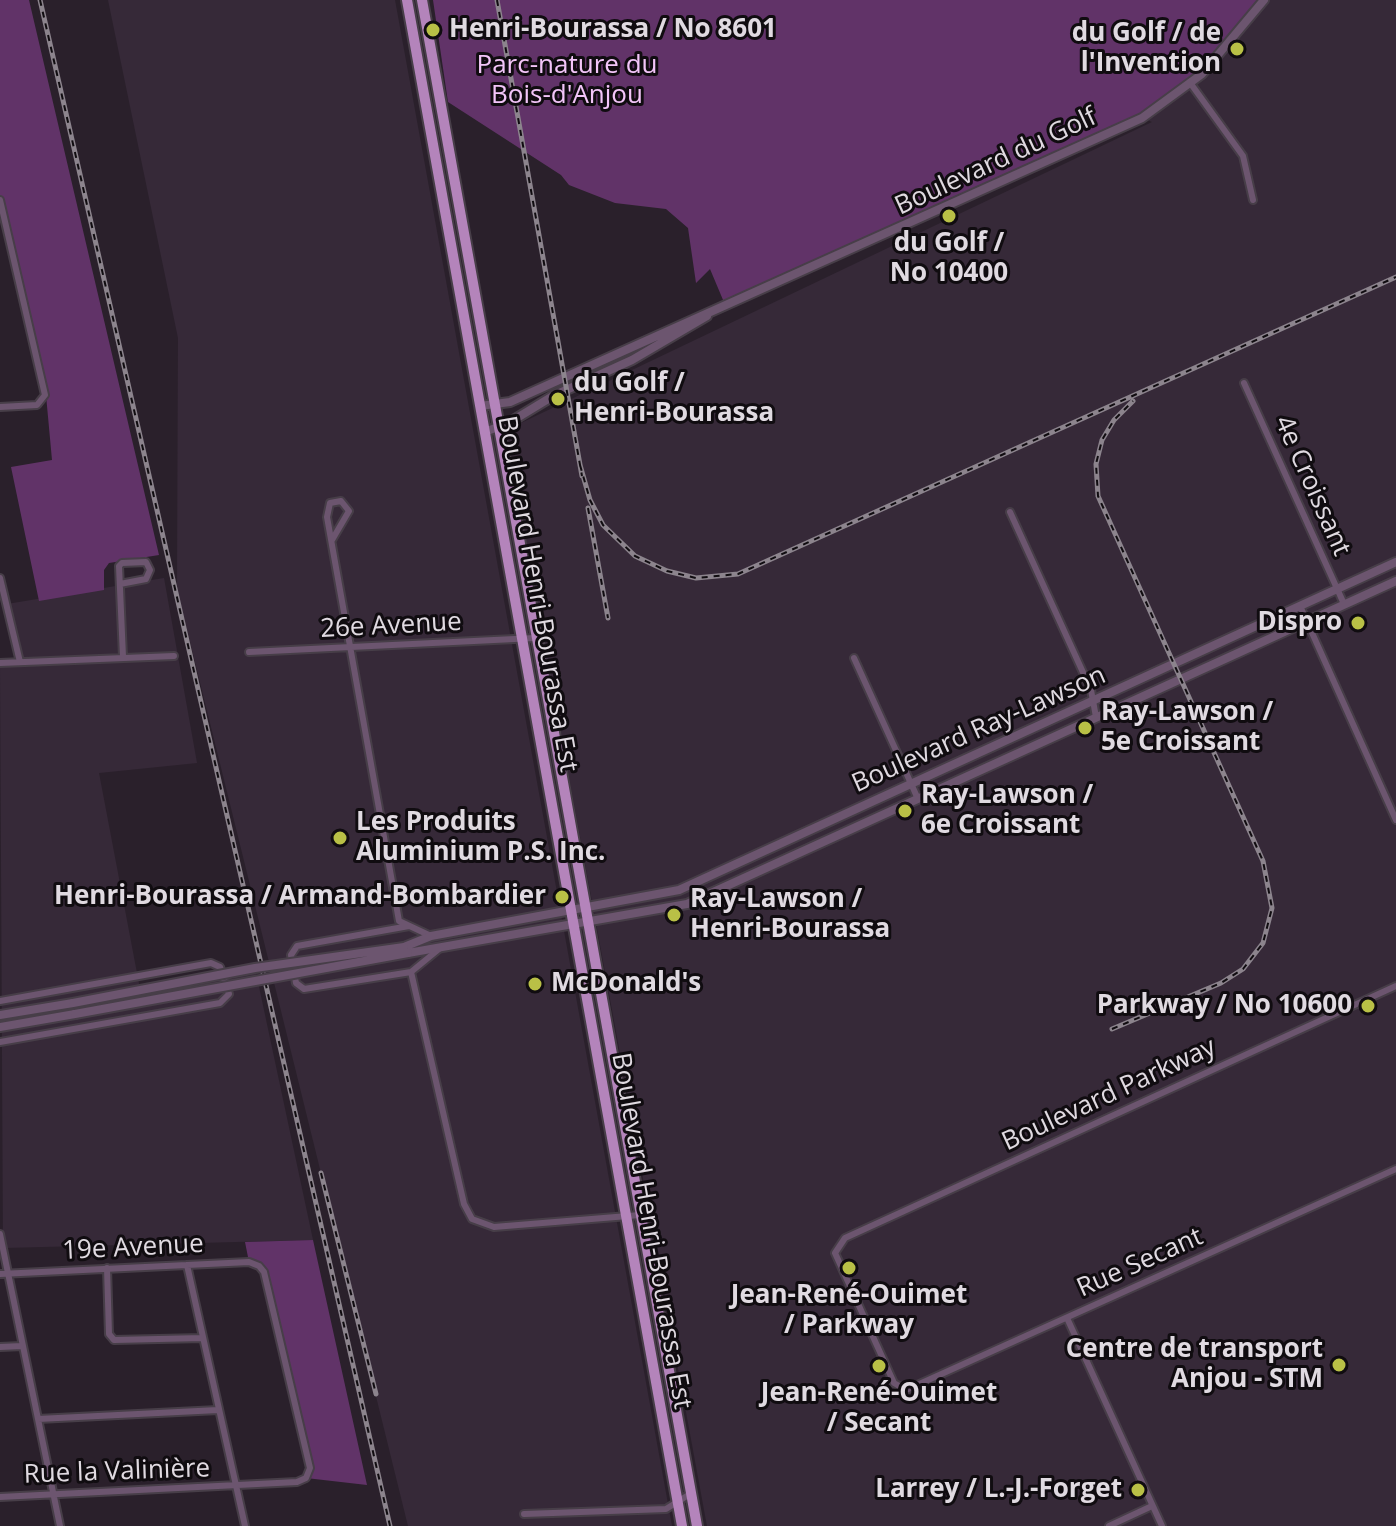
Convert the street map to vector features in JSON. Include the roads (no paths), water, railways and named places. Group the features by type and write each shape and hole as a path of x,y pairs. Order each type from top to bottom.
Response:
{"main road":[{"name":"Boulevard Henri-Bourassa Est","path":"407,0 682,1526"},
{"name":"Boulevard Henri-Bourassa Est","path":"422,0 697,1526"}],"street":[{"name":"Boulevard du Golf","path":"484,432 643,354 711,314 1158,109 1219,57 1264,0"},
{"path":"1191,84 1243,156 1253,200"},
{"path":"0,200 45,395 37,405 0,407"},
{"name":"Boulevard du Golf","path":"480,406 510,402 684,322 711,314"},
{"name":"4e Croissant","path":"1244,383 1344,604"},
{"path":"332,540 349,511 341,501 334,500 327,510 349,648 399,921 431,936"},
{"path":"1010,512 1093,700 1096,717"},
{"path":"120,584 146,579 150,570 147,564 143,561 122,563 120,584 123,657"},
{"name":"Boulevard Ray-Lawson","path":"406,950 431,936 679,890 1396,562"},
{"path":"0,578 20,662"},
{"name":"Boulevard Ray-Lawson","path":"406,950 439,948 587,924 687,904 1396,581"},
{"path":"1300,606 1396,820"},
{"name":"26e Avenue","path":"249,652 535,638"},
{"path":"0,663 174,656"},
{"path":"854,658 918,799"},
{"path":"884,795 891,811"},
{"path":"409,926 297,946 291,955 296,983 304,989 411,972 439,948"},
{"path":"0,1015 255,968 406,950"},
{"path":"0,1027 406,950"},
{"path":"0,1001 211,963 220,967 229,994 220,1003 0,1042"},
{"path":"411,972 464,1204 472,1219 494,1227 640,1215"},
{"name":"Boulevard Parkway","path":"901,1390 894,1383 837,1259 839,1241 1396,986"},
{"name":"Rue Secant","path":"901,1390 1396,1169"},
{"path":"0,1234 60,1526"},
{"name":"19e Avenue","path":"0,1274 249,1262 264,1272"},
{"path":"187,1265 245,1526"},
{"path":"107,1268 109,1334 114,1340 203,1338"},
{"name":"Rue la Valinière","path":"0,1497 236,1487 302,1481 310,1468 264,1272"},
{"path":"1067,1318 1162,1526"},
{"path":"0,1347 22,1346"},
{"path":"38,1419 218,1410"},
{"path":"524,1514 666,1509 690,1494"},
{"path":"1109,1526 1152,1506"}],"railway":[{"path":"40,0 390,1526"},
{"path":"497,0 582,476"},
{"path":"580,465 590,500 603,525 635,556 667,571 696,578 738,574 1396,277"},
{"path":"1112,1029 1221,983 1243,969 1263,943 1272,908 1263,861 1098,496 1096,464 1102,440 1114,420 1133,401"},
{"path":"588,508 608,618"},
{"path":"321,1173 376,1394"}],"place":[{"name":"Henri-Bourassa / No 8601","path":"433,30"},
{"name":"du Golf / de l'Invention","path":"1237,49"},
{"name":"du Golf / No 10400","path":"949,216"},
{"name":"du Golf / Henri-Bourassa","path":"558,399"},
{"name":"Dispro","path":"1358,623"},
{"name":"Ray-Lawson / 5e Croissant","path":"1085,728"},
{"name":"Ray-Lawson / 6e Croissant","path":"905,811"},
{"name":"Les Produits Aluminium P.S. Inc.","path":"340,838"},
{"name":"Henri-Bourassa / Armand-Bombardier","path":"562,897"},
{"name":"Ray-Lawson / Henri-Bourassa","path":"674,915"},
{"name":"McDonald's","path":"535,984"},
{"name":"Parkway / No 10600","path":"1368,1006"},
{"name":"Jean-René-Ouimet / Parkway","path":"849,1268"},
{"name":"Centre de transport Anjou - STM","path":"1339,1365"},
{"name":"Jean-René-Ouimet / Secant","path":"879,1366"},
{"name":"Larrey / L.-J.-Forget","path":"1138,1490"}],"park label":[{"name":"Parc-nature du Bois-d'Anjou","path":"567,81"}]}
